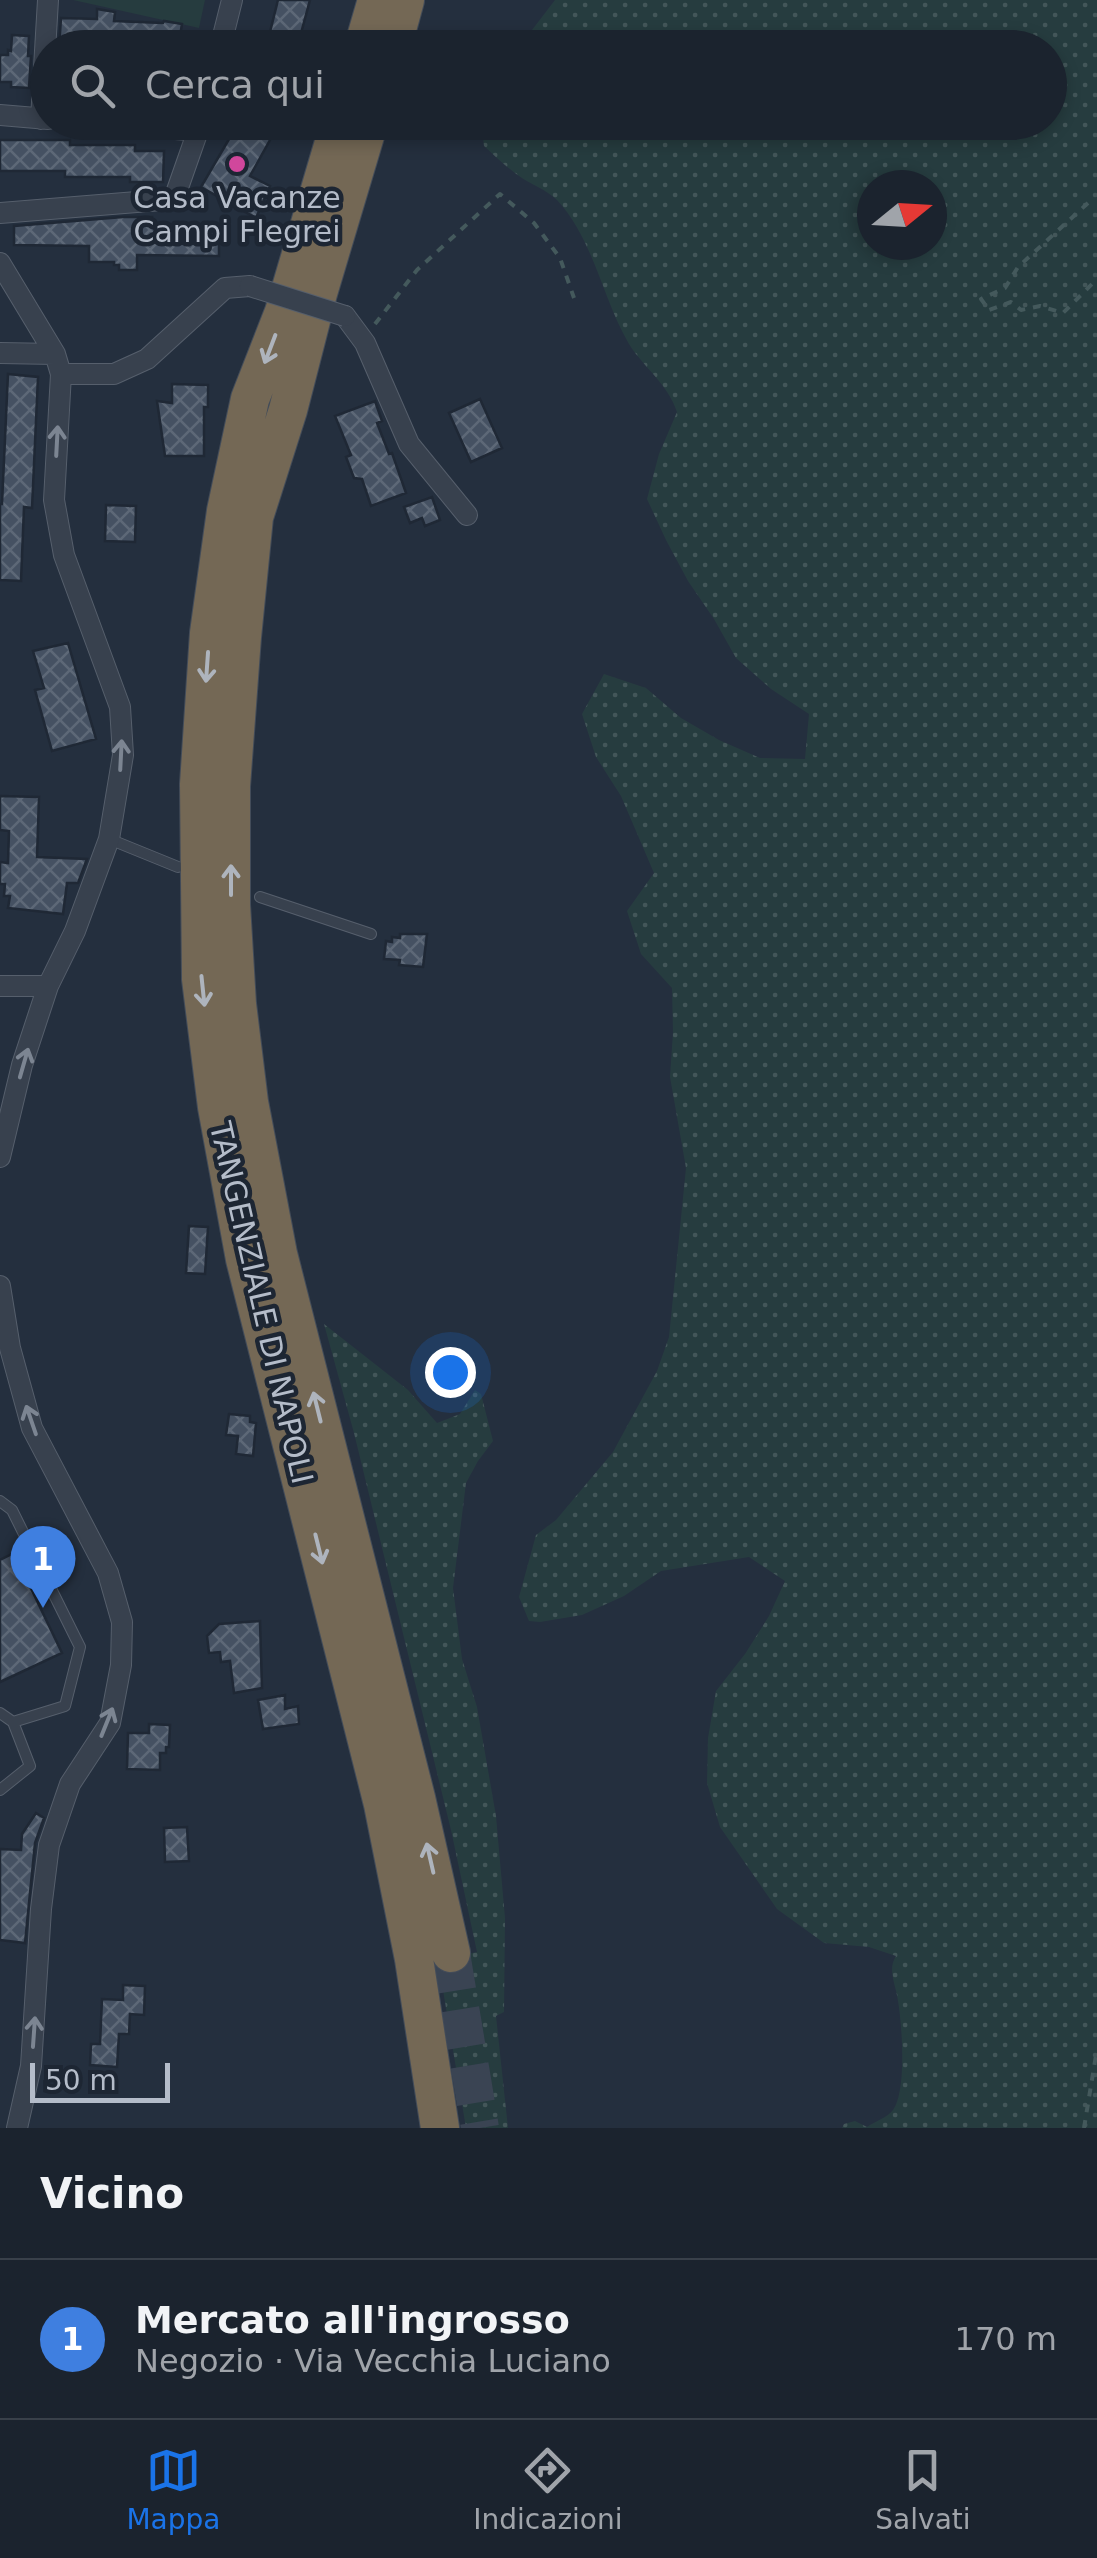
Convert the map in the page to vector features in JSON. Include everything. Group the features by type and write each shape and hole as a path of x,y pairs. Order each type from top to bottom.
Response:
{"highway":[{"path":"368,30 377,0"},
{"path":"397,30 406,0"},
{"name":"TANGENZIALE DI NAPOLI","path":"335,140 284,312 250,399 226,511 209,633 199,784 201,979 217,1107 245,1260 383,1804 414,1959 440,2128"},
{"name":"TANGENZIALE DI NAPOLI","path":"364,140 254,517 231,786 231,905 249,1102 278,1254 416,1798 451,1953"}],"street":[{"path":"47,30 48,0"},
{"path":"224,30 232,0"},
{"path":"0,115 30,118"},
{"path":"0,213 174,199 195,140"},
{"path":"0,264 58,364 54,500 64,555 120,707 123,755 109,839 76,932 48,986 22,1065 0,1157"},
{"path":"0,353 114,374 147,359 224,288 250,286 346,316 362,339 409,444 466,515"},
{"path":"0,986 48,986"},
{"path":"0,1286 10,1348 32,1428 108,1573 122,1622 122,1666 110,1723 70,1784 50,1845 41,1909 32,2066 16,2128"}],"lane":[{"path":"109,839 178,867"},
{"path":"260,898 371,934"},
{"path":"0,1501 12,1510 80,1647 65,1706 14,1722"},
{"path":"0,1712 14,1722 30,1766 0,1790"}],"path":[{"path":"362,339 418,270 500,194 534,222 560,258 574,298"},
{"path":"1088,203 1018,267 1005,288 981,299 989,310 1010,302 1021,310 1040,306 1062,313 1097,280"},
{"path":"1084,2128 1097,2049"}],"green space":[{"path":"73,0 205,0 199,28"},
{"path":"555,0 1097,0 1097,2128 842,2128 855,2121 867,2127 891,2113 897,2101 902,2057 900,2012 892,1972 896,1956 869,1947 824,1943 777,1909 720,1827 707,1783 708,1738 716,1691 769,1616 785,1581 749,1557 661,1571 624,1596 582,1615 540,1622 529,1621 519,1597 536,1535 556,1520 613,1452 657,1371 669,1337 686,1168 670,1077 672,988 641,954 627,911 654,873 621,796 596,757 582,714 604,674 646,688 681,718 760,758 805,759 809,714 771,689 736,658 688,581 647,499 659,454 677,412 673,402 629,344 570,216 553,196 514,173 484,146 483,140 1067,140 1067,30 532,30"},
{"path":"324,1324 408,1390 437,1423 460,1414 475,1390 481,1394 493,1441 466,1483 453,1588 462,1659 477,1707 496,1816 505,1918 504,2012 496,2016 508,2128 466,2128 438,1960 477,1952 451,1830"}],"building":[{"path":"278,0 310,0 302,30 270,30"},
{"path":"97,9 115,12 114,21 182,24 181,30 60,30 61,18 97,19"},
{"path":"12,35 29,36 29,88 0,82 0,55 11,51"},
{"path":"0,140 70,140 70,145 135,145 135,151 164,151 163,182 130,182 130,177 65,177 65,171 0,171"},
{"path":"228,140 270,140 250,176 270,186 256,218 201,187"},
{"path":"152,217 151,226 219,226 219,256 137,255 137,270 119,270 114,262 89,262 89,246 14,245 14,226"},
{"path":"8,374 38,377 32,508 24,507 21,581 0,580"},
{"path":"172,384 208,385 204,456 165,456 157,401 172,403"},
{"path":"480,399 502,448 471,462 449,413"},
{"path":"375,401 382,421 377,423 406,493 371,506 362,479 354,478 346,457 351,455 335,416"},
{"path":"432,497 440,520 425,526 422,518 410,523 404,507"},
{"path":"106,505 136,506 135,542 105,541"},
{"path":"68,643 96,739 52,751 35,690 44,688 33,651"},
{"path":"0,796 39,797 37,857 87,859 78,883 67,883 63,914 8,908 10,896 4,896 5,884 0,884 0,862 8,863 9,831 0,830"},
{"path":"400,934 427,934 423,967 384,959 386,941 400,938"},
{"path":"189,1226 208,1227 205,1274 186,1273"},
{"path":"229,1414 250,1416 250,1422 256,1423 253,1456 236,1454 238,1436 226,1435"},
{"path":"14,1553 62,1653 0,1682 0,1560"},
{"path":"260,1621 262,1688 234,1693 230,1661 221,1662 220,1652 209,1653 207,1636 219,1624"},
{"path":"285,1695 285,1709 298,1706 299,1724 263,1729 258,1700"},
{"path":"149,1724 170,1725 169,1747 166,1753 160,1753 160,1770 127,1769 128,1733 149,1733"},
{"path":"36,1813 44,1818 35,1843 25,1943 0,1940 0,1849 21,1850 22,1834"},
{"path":"187,1827 189,1861 165,1862 164,1828"},
{"path":"123,1985 145,1986 144,2015 130,2014 129,2034 119,2034 117,2067 90,2065 91,2044 100,2044 102,1999 123,2000"}],"tunnel":[{"path":"451,1953 480,2128"}],"place":[{"name":"Casa Vacanze Campi Flegrei","path":"237,164"},
{"name":"Mercato all'ingrosso","path":"43,1608"}]}
